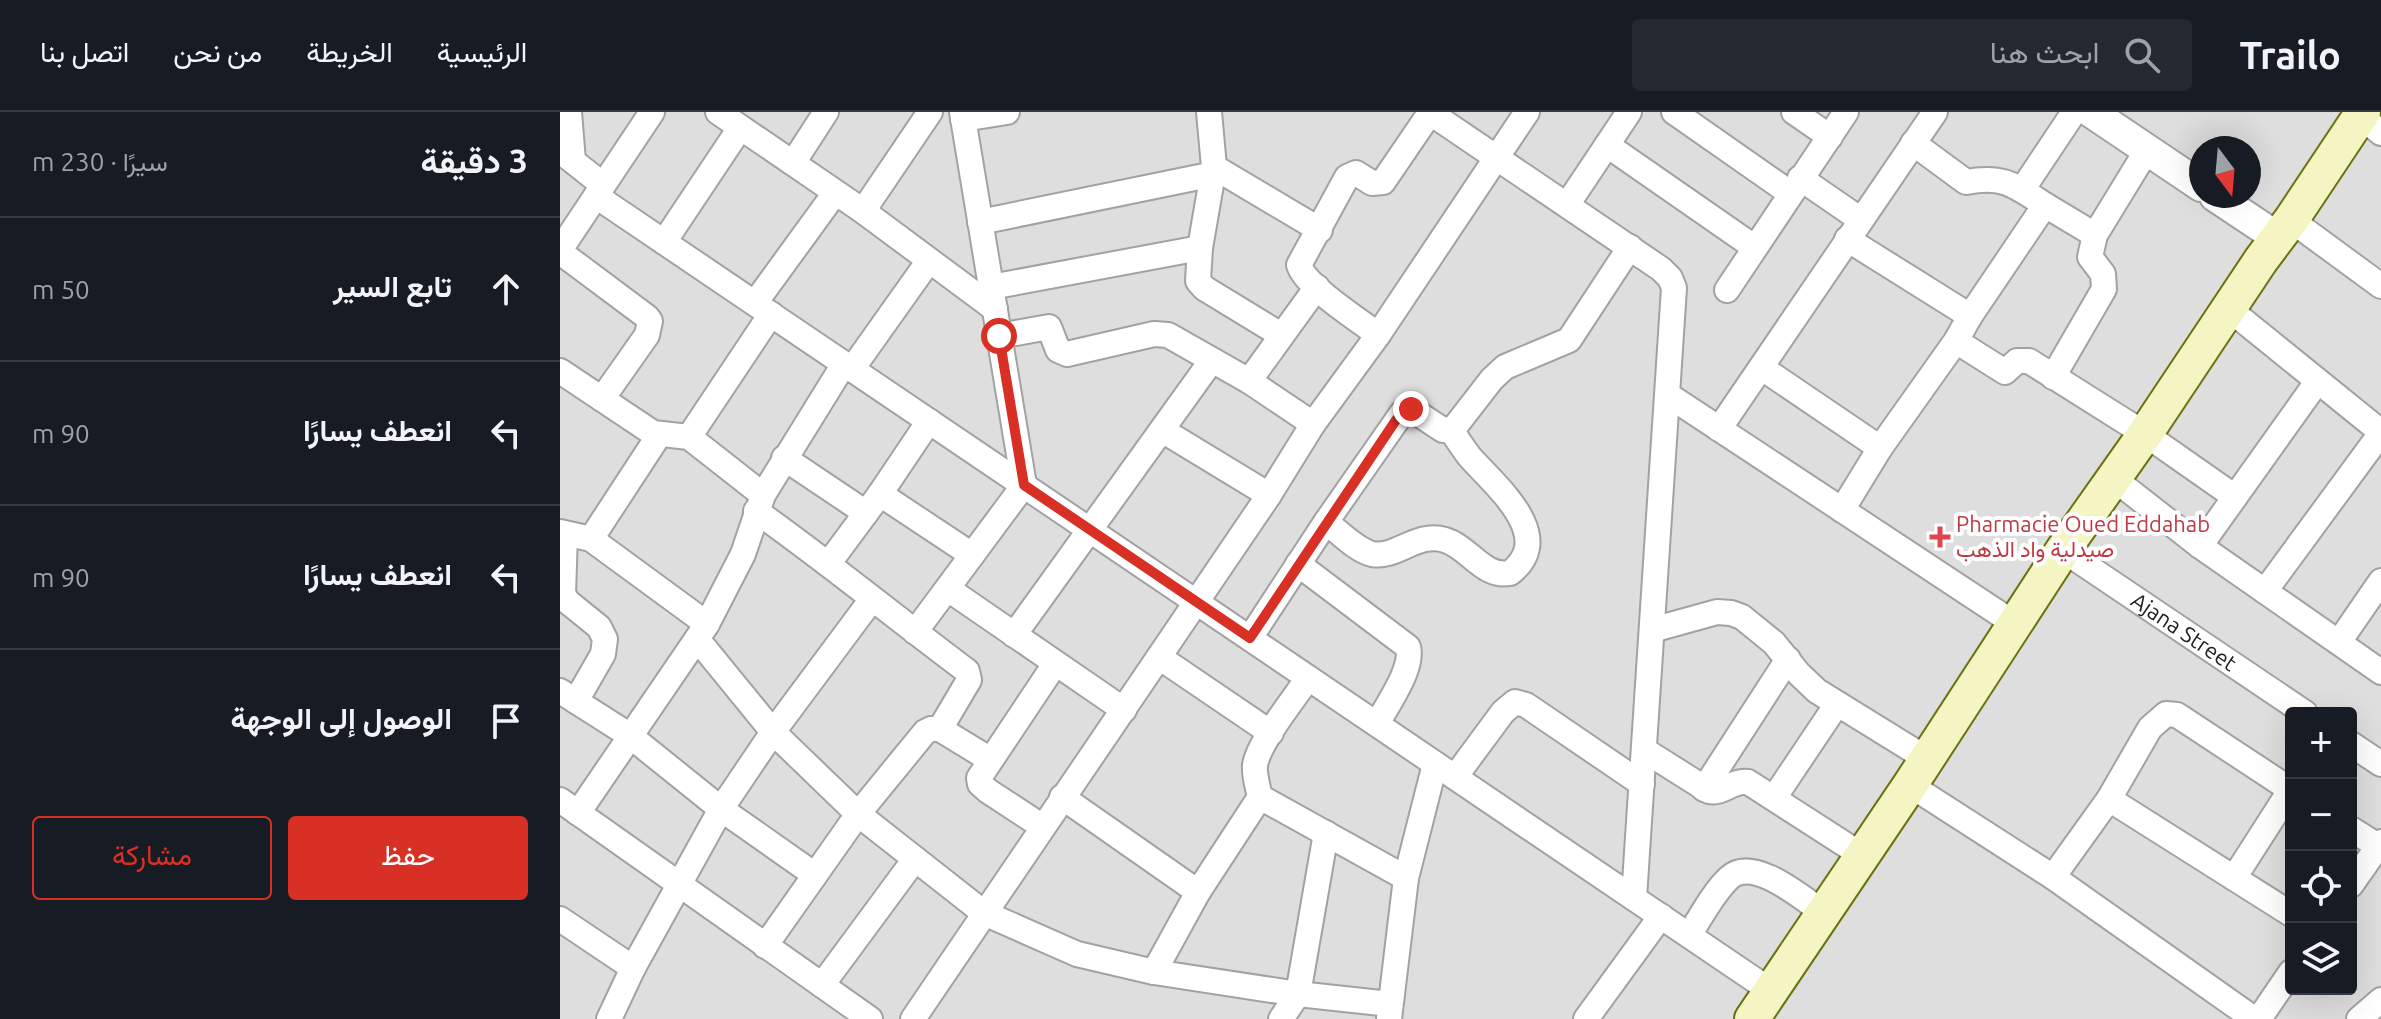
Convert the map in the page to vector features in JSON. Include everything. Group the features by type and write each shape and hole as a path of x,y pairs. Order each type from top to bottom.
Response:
{"main road":[{"path":"1752,1019 1863,856 2063,550 2261,260 2368,120"}],"street":[{"path":"569,112 567,156 600,190 664,242 1771,991"},
{"path":"602,399 647,335 650,321 560,251 652,112"},
{"path":"718,112 863,211 928,262 993,298 1200,248"},
{"path":"793,163 826,112"},
{"path":"863,211 930,112"},
{"path":"915,632 1024,485 962,116 1007,112"},
{"path":"1209,112 1214,170 1197,275 1200,284 1281,335"},
{"path":"1378,335 1317,287 1299,265 1347,177 1356,173 1372,183 1383,182 1430,112 1630,247 1670,278 1674,288 1668,395 1634,898"},
{"path":"913,1019 1527,112"},
{"path":"1567,205 1629,112"},
{"path":"1674,112 1795,186 1970,316"},
{"path":"1794,112 1830,137"},
{"path":"1727,290 1846,112"},
{"path":"1719,429 1935,112"},
{"path":"2022,190 2074,112"},
{"path":"2091,112 2189,178"},
{"path":"664,242 740,128"},
{"path":"1913,143 1966,182 1983,178 2000,179 2095,235"},
{"path":"1607,145 1754,247"},
{"path":"2053,377 2104,289 2103,274 2090,257 2095,235 2147,150"},
{"path":"980,222 1214,170 1320,230"},
{"path":"689,437 835,193"},
{"path":"1842,510 1880,448 1956,341 2045,205"},
{"path":"2240,208 2285,229 2381,286"},
{"path":"1250,638 1396,420 1406,410 1416,410 1443,430 1451,430 1505,367 1569,340 1630,247"},
{"path":"870,1019 569,807 629,735 702,632 743,554 760,503 784,458 848,366 928,262"},
{"path":"1249,381 1317,287"},
{"path":"2229,309 2381,433 2265,591"},
{"path":"999,336 1049,327 1057,348 1067,354 1159,334 1168,335 1249,381 1313,424"},
{"path":"1956,341 2005,372 2024,359 2145,434 2235,497"},
{"path":"1014,635 1212,360"},
{"path":"1762,368 1880,448"},
{"path":"560,371 659,435 689,437 829,563 963,669 969,676 940,729"},
{"path":"2200,546 2317,382"},
{"path":"1668,395 2015,624"},
{"path":"829,563 929,421"},
{"path":"1162,430 1269,495"},
{"path":"1326,522 1371,554 1381,554 1421,540 1442,539 1451,542 1494,573 1510,573 1522,558 1526,545 1525,529 1518,510 1469,456 1451,430"},
{"path":"591,539 659,435"},
{"path":"784,458 972,555"},
{"path":"2113,478 2200,546 2381,672"},
{"path":"815,875 721,809 629,735 568,696 603,654 605,639 599,627 568,602 563,594 563,533 591,539 702,632 773,732 858,814 984,913 1077,954 1154,972 1390,1012 1406,878 1445,770 1515,702 1526,705 1642,784"},
{"name":"Ajana Street","path":"2063,550 2296,707"},
{"path":"1298,564 1408,647 1410,659 1406,670 1377,724"},
{"path":"2339,642 2381,581"},
{"path":"948,589 1124,710"},
{"path":"609,1019 633,968 721,809 773,732 872,599"},
{"path":"1652,630 1717,612 1731,613 1747,620 1774,643 1807,683 1918,772 2053,877 2257,1019 2285,980"},
{"path":"1159,657 1271,733"},
{"path":"1704,789 1788,659"},
{"path":"1043,827 980,784 980,775 1055,664"},
{"path":"1154,972 1198,892 1260,797 1256,761 1308,678"},
{"path":"1774,798 1837,704"},
{"path":"2053,877 2109,799 2150,728 2162,716 2171,713 2285,786"},
{"path":"765,946 858,814 921,737 931,729 940,729 989,759"},
{"path":"2357,748 2381,764"},
{"path":"1644,750 1704,789 1717,792 1744,781 1863,856"},
{"path":"1062,797 1198,892"},
{"path":"1260,797 1406,878"},
{"path":"2109,799 2285,910"},
{"path":"2234,878 2285,799"},
{"path":"2357,832 2380,844 2357,877"},
{"path":"1281,1019 1298,994 1326,833"},
{"path":"822,985 915,859"},
{"path":"1689,935 1730,877 1747,870 1760,872 1824,913"},
{"path":"1586,1019 1661,916"},
{"path":"560,919 633,968"},
{"path":"2359,1019 2381,1000"}],"shaded area":[{"path":"560,112 2381,112 2381,1019 560,1019"}],"place":[{"name":"Pharmacie Oued Eddahab صيدلية واد الذهب","path":"1940,537"}],"route":[{"path":"999,336 1024,485 1250,638 1396,420 1411,409"}]}
